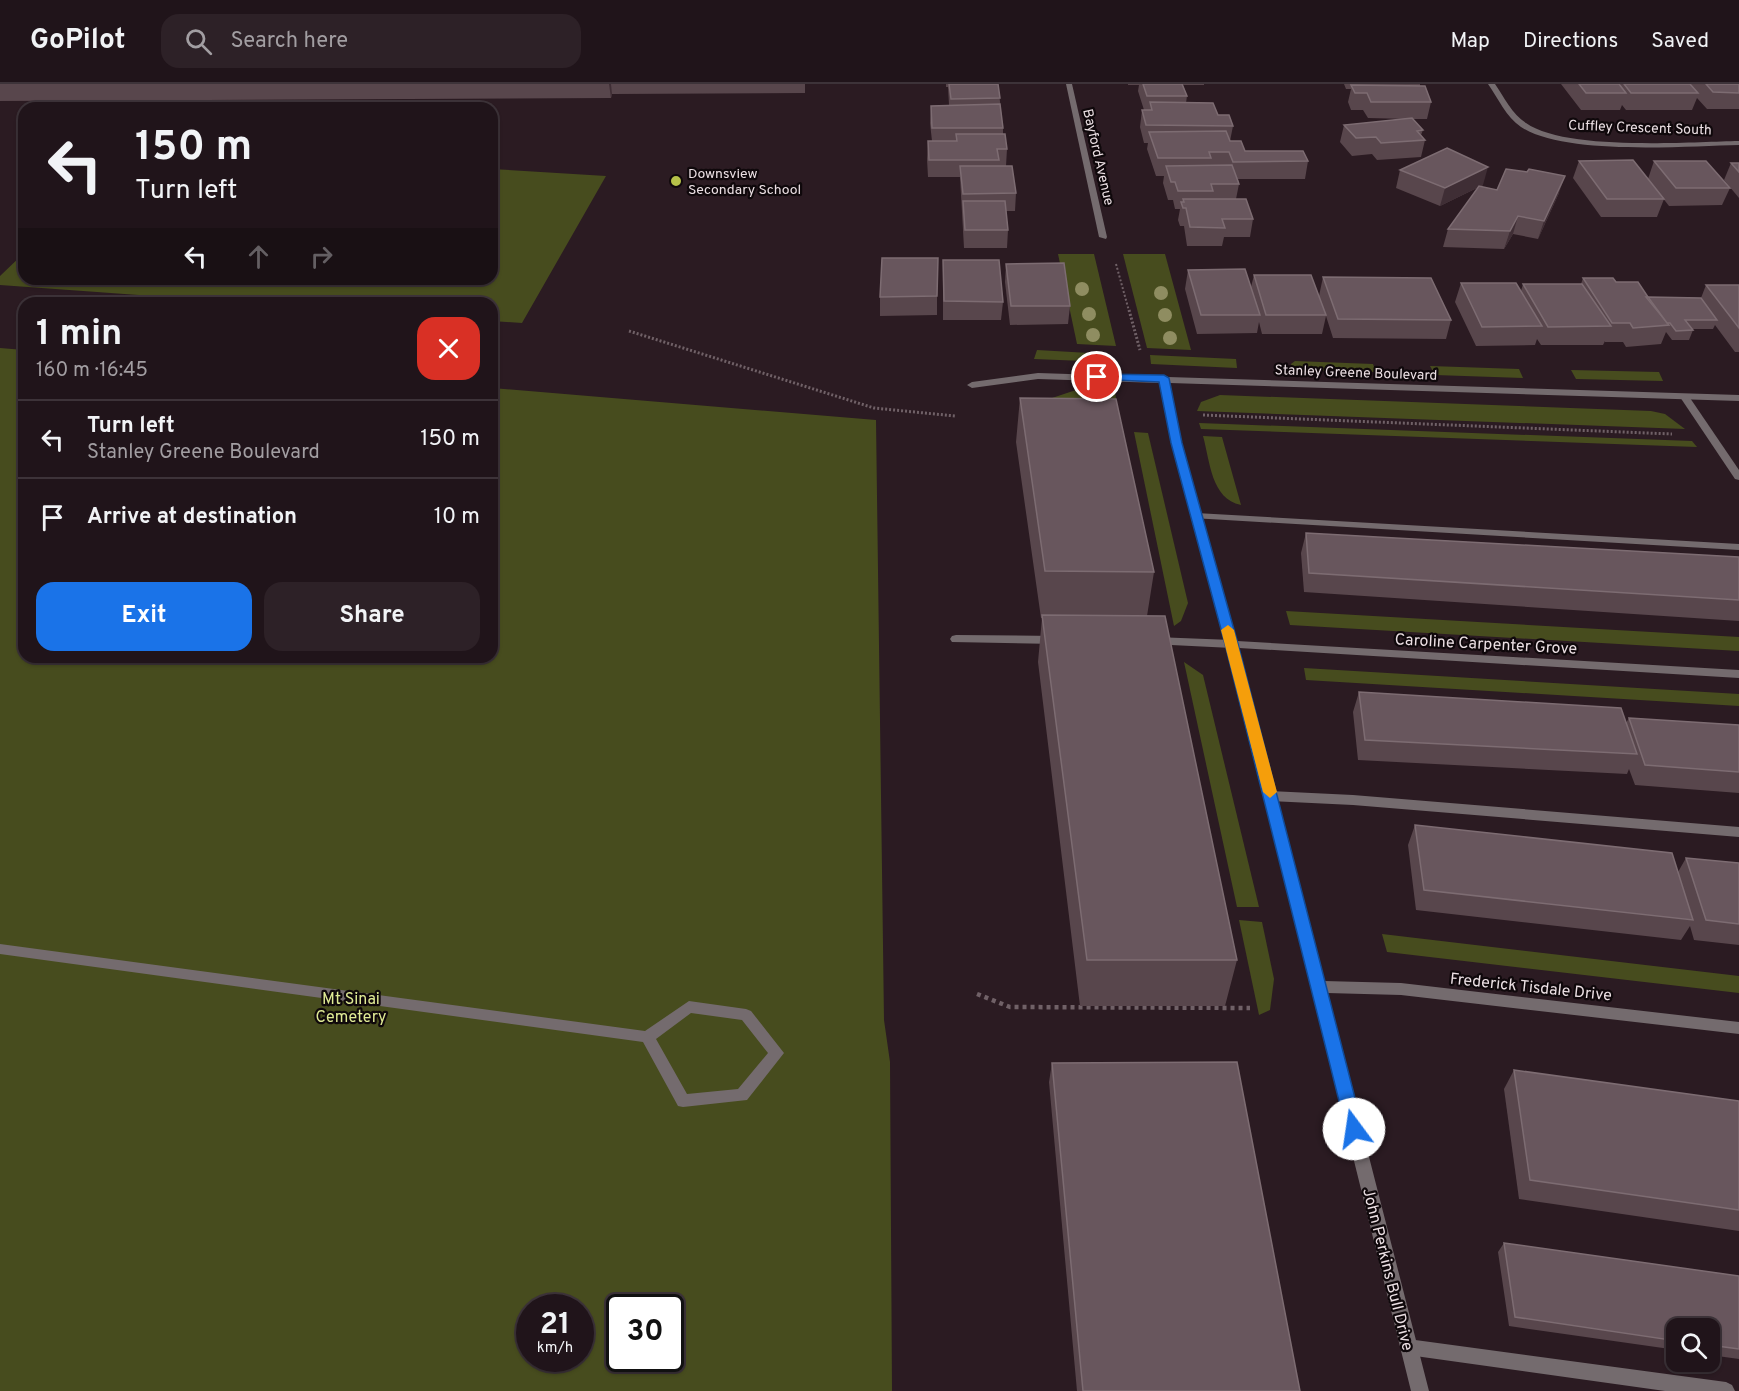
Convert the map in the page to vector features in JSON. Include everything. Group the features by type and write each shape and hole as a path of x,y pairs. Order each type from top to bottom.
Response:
{"street":[{"name":"Bayford Avenue","path":"1069,84 1103,237"},
{"name":"Cuffley Crescent South","path":"1491,84 1523,125 1542,136 1600,142 1739,143"},
{"name":"Stanley Greene Boulevard","path":"972,385 1038,376 1164,378 1739,398"},
{"name":"John Perkins Bull Drive","path":"1164,378 1177,443 1232,644 1420,1391"},
{"path":"1685,397 1739,477"},
{"path":"1196,516 1739,547"},
{"path":"956,639 1070,640"},
{"name":"Caroline Carpenter Grove","path":"1139,641 1232,644 1739,674"},
{"path":"1270,796 1353,800 1739,832"},
{"path":"0,949 647,1037 688,1007 746,1015 777,1053 742,1095 683,1101 647,1037"},
{"name":"Frederick Tisdale Drive","path":"1319,987 1401,990 1739,1028"},
{"path":"1408,1347 1726,1391"}],"path":[{"path":"1103,237 1113,254 1146,378"},
{"path":"629,331 874,408 955,416"},
{"path":"1196,415 1711,436"},
{"path":"977,994 1010,1007 1250,1008"}],"green space":[{"path":"498,169 606,176 522,323 498,321 498,297 166,297 0,285 0,276 18,259 18,285 498,285"},
{"path":"1058,254 1094,254 1116,346 1077,344"},
{"path":"1123,254 1165,254 1191,350 1147,348"},
{"name":"Mt Sinai Cemetery","path":"0,348 18,350 18,663 498,663 498,388 876,420 884,1020 890,1062 892,1391 0,1391"},
{"path":"1037,350 1107,354 1109,362 1034,359"},
{"path":"1150,355 1236,359 1237,368 1151,364"},
{"path":"1295,361 1373,364 1376,372 1293,370 1291,364"},
{"path":"1430,366 1519,369 1523,378 1435,375"},
{"path":"1571,370 1659,372 1663,381 1576,379"},
{"path":"1076,390 1115,390 1117,407 1040,402"},
{"path":"1220,395 1651,411 1665,414 1685,429 1197,411 1201,402"},
{"path":"1199,423 1692,441 1697,447 1201,429"},
{"path":"1134,432 1148,433 1188,603 1181,621 1174,626"},
{"path":"1203,436 1222,437 1241,505 1223,495 1213,478"},
{"path":"1286,611 1739,637 1739,651 1290,625"},
{"path":"1184,662 1203,675 1259,907 1237,907"},
{"path":"1304,668 1739,694 1739,706 1306,680"},
{"path":"1239,920 1262,922 1274,979 1270,1010 1259,1015"},
{"path":"1382,934 1739,976 1739,993 1387,952"}],"building":[{"path":"949,84 998,84 1000,98 951,99"},
{"path":"1143,84 1182,84 1187,96 1147,96"},
{"path":"1579,84 1619,84 1626,93 1586,93"},
{"path":"1624,84 1690,84 1698,93 1631,93"},
{"path":"1706,84 1739,84 1739,93 1713,92"},
{"path":"1351,85 1425,86 1431,102 1371,102 1367,93 1355,93"},
{"path":"1150,102 1213,103 1218,115 1229,115 1233,126 1146,125 1142,110 1152,110"},
{"path":"1000,104 1003,128 932,128 931,106"},
{"path":"1412,118 1423,130 1417,131 1425,140 1381,143 1376,137 1356,138 1344,125"},
{"path":"1226,131 1230,141 1241,141 1245,151 1303,151 1308,161 1233,162 1229,152 1209,152 1211,158 1158,158 1149,132"},
{"path":"956,134 1005,134 1007,149 997,149 999,160 929,160 928,141 957,141"},
{"path":"1447,148 1488,167 1445,188 1400,170"},
{"path":"1633,160 1664,199 1607,199 1579,161"},
{"path":"1654,161 1706,161 1730,188 1676,188"},
{"path":"1731,163 1739,163 1739,172"},
{"path":"1232,165 1239,184 1211,184 1213,191 1178,191 1175,182 1171,182 1166,166"},
{"path":"960,166 1012,166 1016,193 963,194"},
{"path":"1506,169 1527,172 1529,169 1565,176 1544,221 1518,216 1510,231 1448,229 1479,186 1497,190"},
{"path":"1183,199 1246,199 1253,219 1222,219 1225,228 1190,227 1186,208 1183,208 1181,202 1184,202"},
{"path":"963,201 1005,201 1008,230 965,230"},
{"path":"882,258 938,258 937,296 880,297"},
{"path":"943,260 999,260 1003,302 944,301"},
{"path":"1064,263 1070,306 1011,306 1006,264"},
{"path":"1245,269 1260,315 1201,315 1188,270"},
{"path":"1254,275 1311,275 1326,315 1266,315"},
{"path":"1323,277 1431,278 1451,320 1338,319"},
{"path":"1583,278 1613,278 1616,282 1638,282 1648,297 1646,297 1669,325 1633,328 1630,323 1612,323"},
{"path":"1461,283 1516,283 1542,326 1482,327"},
{"path":"1523,284 1582,284 1611,326 1548,327"},
{"path":"1706,285 1739,285 1739,328"},
{"path":"1648,297 1701,298 1717,320 1685,320 1693,330 1676,331 1670,323 1667,323"},
{"path":"1020,398 1116,399 1154,572 1045,571"},
{"path":"1306,533 1739,557 1739,600 1309,573"},
{"path":"1042,615 1165,616 1237,960 1087,960"},
{"path":"1359,692 1621,708 1637,754 1365,740"},
{"path":"1629,718 1739,725 1739,772 1645,765"},
{"path":"1415,825 1672,853 1693,920 1424,890"},
{"path":"1686,858 1739,863 1739,924 1706,920"},
{"path":"1237,1062 1300,1391 1083,1391 1052,1063"},
{"path":"1514,1070 1739,1101 1739,1210 1530,1180"},
{"path":"1504,1243 1739,1276 1739,1349 1720,1346 1720,1318 1666,1318 1666,1339 1515,1317"}],"slow traffic":[{"path":"1228,630 1270,792"}],"place":[{"name":"Downsview Secondary School","path":"676,181"}],"route":[{"path":"1097,377 1164,378 1177,443 1232,644 1354,1129"}]}
